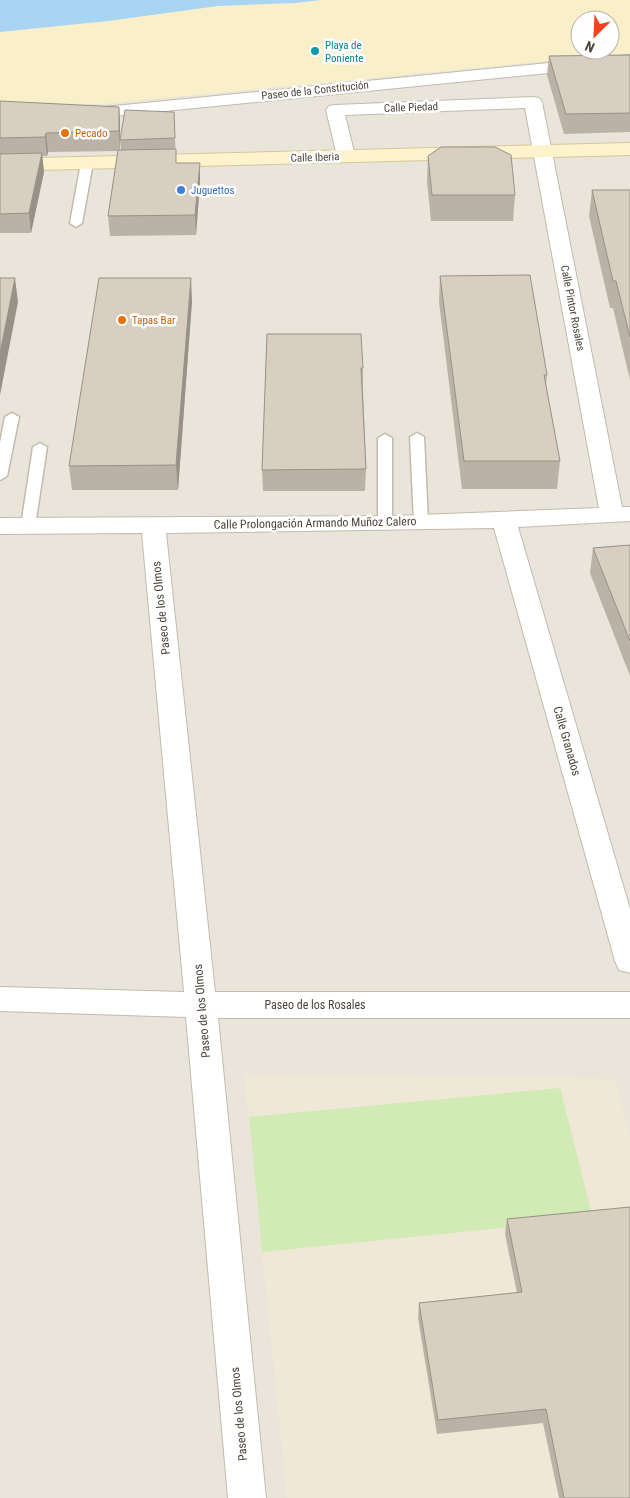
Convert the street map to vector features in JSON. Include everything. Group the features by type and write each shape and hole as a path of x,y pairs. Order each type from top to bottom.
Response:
{"main road":[{"name":"Calle Iberia","path":"0,165 630,149"}],"street":[{"name":"Paseo de la Constitución","path":"68,116 630,60"},
{"name":"Calle Piedad","path":"68,116 106,120 317,108 335,110 533,102"},
{"name":"Calle Pintor Rosales","path":"533,102 621,514"},
{"path":"335,110 346,156"},
{"name":"Calle Prolongación Armando Muñoz Calero","path":"0,526 504,521 621,514"},
{"name":"Calle Granados","path":"504,521 630,961"},
{"name":"Paseo de los Olmos","path":"153,525 202,1005 247,1498"},
{"name":"Paseo de los Rosales","path":"0,999 202,1005 630,1006"}],"lane":[{"path":"76,224 87,163"},
{"path":"0,476 12,417"},
{"path":"417,437 421,522"},
{"path":"385,438 385,523"},
{"path":"28,526 40,447"}],"shaded area":[{"path":"630,51 630,1498 0,1498 0,103 570,56 570,60 620,60 620,52"},
{"path":"244,1074 615,1079 630,1135 630,1498 287,1498"}],"green space":[{"path":"560,1088 593,1219 262,1252 249,1117"}],"sand":[{"name":"Playa de Poniente","path":"321,0 630,0 630,53 620,54 620,10 570,10 570,59 104,104 0,103 0,32 108,21 218,6 296,3"}],"water":[{"path":"0,0 321,0 296,3 218,6 108,21 0,32"}],"building":[{"path":"620,55 630,55 630,113 566,114 549,56 570,56 570,60 620,60"},
{"path":"0,101 119,107 119,131 46,133 45,137 0,138"},
{"path":"125,110 174,112 175,138 120,140"},
{"path":"441,147 495,147 511,155 515,195 432,195 428,156"},
{"path":"176,149 176,163 200,163 195,215 108,216 118,150"},
{"path":"42,153 29,213 0,214 0,154"},
{"path":"592,190 630,190 630,337 616,281 613,281"},
{"path":"530,275 547,375 544,375 560,461 464,461 440,276"},
{"path":"0,278 15,278 0,353"},
{"path":"99,278 191,278 176,465 69,466"},
{"path":"267,334 361,334 366,469 262,470"},
{"path":"630,545 630,641 593,548"},
{"path":"630,1207 630,1498 564,1498 546,1409 438,1420 419,1303 522,1292 507,1219"}],"place":[{"name":"Playa de Poniente","path":"315,51"},
{"name":"Pecado","path":"65,133"},
{"name":"Juguettos","path":"181,190"},
{"name":"Tapas Bar","path":"122,320"}]}
